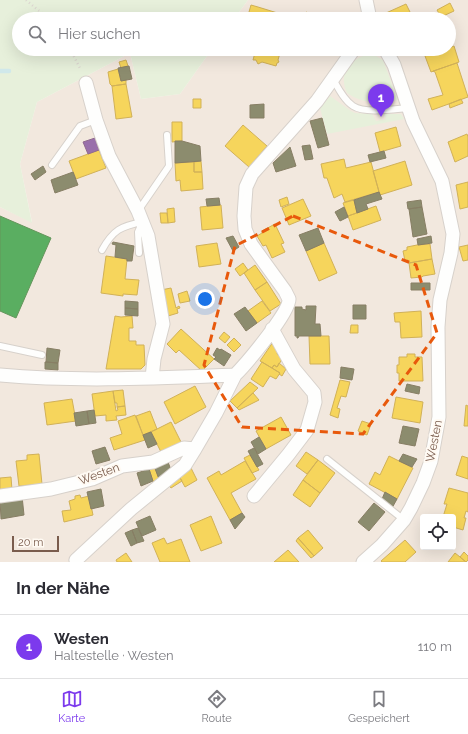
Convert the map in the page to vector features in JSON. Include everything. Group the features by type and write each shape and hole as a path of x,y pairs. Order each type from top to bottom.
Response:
{"street":[{"path":"366,0 369,12"},
{"path":"77,562 76,560 130,509 185,465 216,413 235,375 272,329 287,307 289,299 285,291 251,244 245,229 244,216 246,187 252,174 317,101 349,56"},
{"name":"Westen","path":"363,562 382,545 404,520 423,483 431,461 439,417 438,328 440,300 451,253 453,234 442,181 413,121 394,65 389,56"},
{"path":"86,83 96,120 109,156 141,216 148,236 163,324 154,359 152,378"},
{"path":"254,496 307,430 315,402 314,393 294,369 272,329"},
{"path":"0,375 81,379 235,375"},
{"name":"Westen","path":"0,496 58,487 92,479 122,466 153,462 184,448 195,448"}],"lane":[{"path":"332,79 344,97 354,107 365,110 409,108"},
{"path":"52,165 80,126 96,120"},
{"path":"139,253 138,232 141,216 169,166 167,135"},
{"path":"102,250 109,237 141,216"},
{"path":"0,346 42,355"},
{"path":"327,460 404,520"}],"path":[{"path":"26,0 41,12"},
{"path":"74,56 86,83"}],"highlighted area":[{"path":"293,216 416,265 437,333 363,434 242,427 204,365 235,246"}],"shaded area":[{"path":"248,0 468,0 468,562 0,562 0,207 32,222 20,164 37,102 124,56 131,56 141,99 180,94 207,56 456,56 456,12 239,12"}],"green space":[{"path":"0,0 248,0 239,12 12,12 12,56 124,56 37,102 20,164 32,223 0,207"},
{"path":"131,56 207,56 180,94 141,99"},
{"path":"376,56 383,60 398,100 371,102 353,97 347,93 344,79 345,73 347,68 355,60 361,57"},
{"path":"330,96 355,113 372,114 376,121 386,119 384,114 401,114 404,119 327,134 320,108"}],"building: Wohnen":[{"path":"450,3 454,11 438,12 437,10"},
{"path":"406,4 410,12 388,12"},
{"path":"251,5 274,12 249,12"},
{"path":"456,52 459,62 431,72 425,56 456,56"},
{"path":"254,56 279,56 279,62 276,66 262,62 258,64 256,60 253,60"},
{"path":"126,60 128,66 121,68 119,62"},
{"path":"457,63 468,97 432,110 428,99 443,95 435,72 433,71"},
{"path":"118,69 121,81 126,80 126,84 112,86 110,84 108,72"},
{"path":"126,84 132,117 116,119 112,86"},
{"path":"193,99 201,99 201,108 193,108"},
{"path":"461,99 463,103 450,108 449,104"},
{"path":"172,122 182,122 182,141 172,142"},
{"path":"243,125 267,146 249,167 225,146"},
{"path":"396,127 401,146 380,152 375,133"},
{"path":"467,134 468,156 455,162 448,142"},
{"path":"99,150 106,168 76,179 69,161"},
{"path":"344,159 346,168 371,162 379,192 345,202 342,194 334,198 327,178 324,178 321,164"},
{"path":"201,161 202,172 194,172 194,162"},
{"path":"405,161 412,185 380,195 373,171"},
{"path":"194,162 194,172 202,172 203,189 181,191 180,180 176,181 175,163"},
{"path":"468,182 468,207 460,209 456,185"},
{"path":"287,197 289,204 281,207 279,200"},
{"path":"303,199 311,216 289,225 282,208"},
{"path":"354,200 357,213 348,216 343,203"},
{"path":"221,205 223,228 202,230 200,207"},
{"path":"376,206 381,220 353,230 348,216"},
{"path":"174,208 175,222 168,223 167,209"},
{"path":"160,213 167,213 168,223 161,223"},
{"path":"275,224 284,243 281,244 285,252 272,258 266,245 263,246 257,236 262,233 262,231"},
{"path":"217,243 221,264 199,267 196,246"},
{"path":"324,243 337,273 319,281 306,251"},
{"path":"430,244 432,259 409,263 408,260 405,261 403,251 407,250 407,247"},
{"path":"468,245 468,260 463,261 459,247"},
{"path":"106,256 127,259 125,279 139,280 137,295 123,294 123,296 101,293"},
{"path":"432,259 435,274 411,278 409,263"},
{"path":"243,263 248,270 240,276 235,269"},
{"path":"255,265 267,282 255,290 244,273"},
{"path":"267,282 281,304 270,311 255,290"},
{"path":"171,288 176,308 179,306 180,308 177,309 178,313 168,316 161,290"},
{"path":"187,291 190,301 180,303 178,294"},
{"path":"262,301 271,313 257,323 248,311"},
{"path":"421,311 422,337 401,338 400,322 395,322 394,313"},
{"path":"115,316 132,316 133,328 129,328 129,341 136,341 136,345 144,345 145,365 141,369 106,369"},
{"path":"351,325 358,325 358,333 350,333"},
{"path":"181,329 214,359 202,371 179,350 176,353 167,344"},
{"path":"224,332 230,337 225,343 219,338"},
{"path":"309,336 329,336 330,364 310,364"},
{"path":"234,338 241,345 234,352 227,345"},
{"path":"273,342 279,350 277,354 283,358 277,367 274,365 272,368 260,361"},
{"path":"407,354 415,354 415,357 422,357 423,381 399,381 397,365 399,365 399,357 407,357"},
{"path":"262,362 280,373 276,379 270,376 263,387 251,379"},
{"path":"279,363 286,369 282,376 272,368 274,365 277,367"},
{"path":"340,380 350,382 346,397 341,396 337,408 340,409 338,418 330,415"},
{"path":"250,382 258,388 237,408 230,401"},
{"path":"195,386 206,407 175,424 164,402"},
{"path":"123,390 125,406 117,407 113,391"},
{"path":"113,391 116,411 118,410 117,407 125,406 126,415 116,416 117,420 106,421 106,415 95,416 92,394"},
{"path":"253,393 259,400 239,410 237,408"},
{"path":"396,397 423,402 420,423 392,418"},
{"path":"72,399 76,421 47,425 44,403"},
{"path":"466,405 468,406 468,426 464,426"},
{"path":"150,411 157,429 143,435 136,416"},
{"path":"135,415 145,440 114,450 110,438 122,434 118,421"},
{"path":"281,417 291,435 266,449 256,431"},
{"path":"362,421 371,424 367,435 358,431"},
{"path":"171,422 182,444 162,454 151,432"},
{"path":"306,452 318,460 307,474 296,466"},
{"path":"39,454 42,484 19,486 16,461 27,460 27,455"},
{"path":"250,455 259,470 252,473 244,458"},
{"path":"389,456 413,468 397,499 369,484 375,472 380,475"},
{"path":"462,456 468,458 468,479 456,475"},
{"path":"318,460 335,473 320,493 303,480"},
{"path":"245,461 256,479 231,493 242,513 230,520 207,478 219,471 221,475"},
{"path":"155,467 159,479 153,482 149,469"},
{"path":"191,468 197,480 185,487 179,476"},
{"path":"179,476 182,481 171,488 168,484"},
{"path":"11,477 12,490 0,492 0,478"},
{"path":"303,480 320,493 310,507 293,495"},
{"path":"449,488 468,493 468,512 466,511 464,518 466,518 463,530 456,528 456,514 444,514 447,504 444,504"},
{"path":"80,495 81,498 89,496 93,515 64,522 62,511 71,510 69,501 75,499 75,496"},
{"path":"211,516 222,543 201,551 190,525"},
{"path":"308,530 323,548 314,556 298,538"},
{"path":"164,538 167,544 181,539 190,562 160,562 152,543"},
{"path":"298,538 314,556 311,558 296,541"},
{"path":"405,540 416,552 405,562 381,561"},
{"path":"288,550 299,562 274,562"},
{"path":"464,552 468,556 468,560 466,562 460,557"},
{"path":"126,553 132,562 117,562 116,560"},
{"path":"455,553 460,557 466,562 448,562"}],"building: Büros":[{"path":"95,138 99,150 88,154 83,142"}],"building: Öffentlich":[{"path":"0,216 51,238 16,318 0,311"}],"building: Industrie":[{"path":"129,66 132,79 121,81 118,68"},
{"path":"264,104 264,118 250,118 250,105"},
{"path":"322,118 329,145 318,148 310,121"},
{"path":"175,141 182,141 200,146 201,161 175,163"},
{"path":"310,145 313,159 305,160 302,146"},
{"path":"290,147 296,166 276,172 273,163"},
{"path":"384,151 386,158 370,162 368,155"},
{"path":"43,166 46,172 35,180 31,174"},
{"path":"73,172 78,185 55,193 51,180"},
{"path":"379,192 382,199 366,204 368,209 357,213 354,200"},
{"path":"219,198 220,205 207,206 206,199"},
{"path":"421,200 422,207 408,209 407,202"},
{"path":"344,207 348,217 340,221 335,212"},
{"path":"422,207 427,234 413,237 409,209"},
{"path":"318,228 324,243 306,251 299,235"},
{"path":"233,236 239,247 233,251 226,238"},
{"path":"431,236 432,243 418,245 417,239"},
{"path":"113,242 134,246 132,261 115,257 116,245 112,244"},
{"path":"411,283 430,283 430,290 411,290"},
{"path":"125,301 138,302 138,309 125,308"},
{"path":"353,305 366,305 366,319 353,319"},
{"path":"306,306 316,306 315,324 320,324 321,336 299,336 297,338 297,336 295,336 295,307 302,307 302,309 306,310"},
{"path":"245,307 257,323 246,331 234,314"},
{"path":"125,308 138,309 138,316 125,315"},
{"path":"47,348 60,350 58,363 46,362"},
{"path":"217,348 231,355 224,366 214,359 216,357 213,355"},
{"path":"45,362 58,363 58,370 45,369"},
{"path":"341,367 354,369 352,380 340,378"},
{"path":"407,384 420,387 419,394 405,391"},
{"path":"94,410 96,423 89,424 87,411"},
{"path":"87,411 89,424 76,426 74,413"},
{"path":"403,426 419,429 415,446 399,443"},
{"path":"151,432 157,444 148,448 143,435"},
{"path":"259,437 266,449 258,454 251,442"},
{"path":"105,447 110,460 96,464 92,451"},
{"path":"254,448 263,464 257,467 248,451"},
{"path":"403,454 417,459 412,467 399,461"},
{"path":"168,462 171,470 159,479 154,466"},
{"path":"149,469 153,481 141,486 137,473"},
{"path":"101,489 104,506 91,509 87,492"},
{"path":"385,492 397,499 392,508 382,499"},
{"path":"22,496 24,515 1,519 0,500"},
{"path":"374,503 385,512 369,531 358,522"},
{"path":"242,513 245,517 235,529 230,520"},
{"path":"150,516 156,530 142,536 136,522"},
{"path":"138,528 144,541 137,543 132,530"},
{"path":"132,530 137,543 131,546 125,533"}],"waterway":[{"path":"0,71 9,71"}],"place":[{"name":"Westen","path":"381,117"}]}
